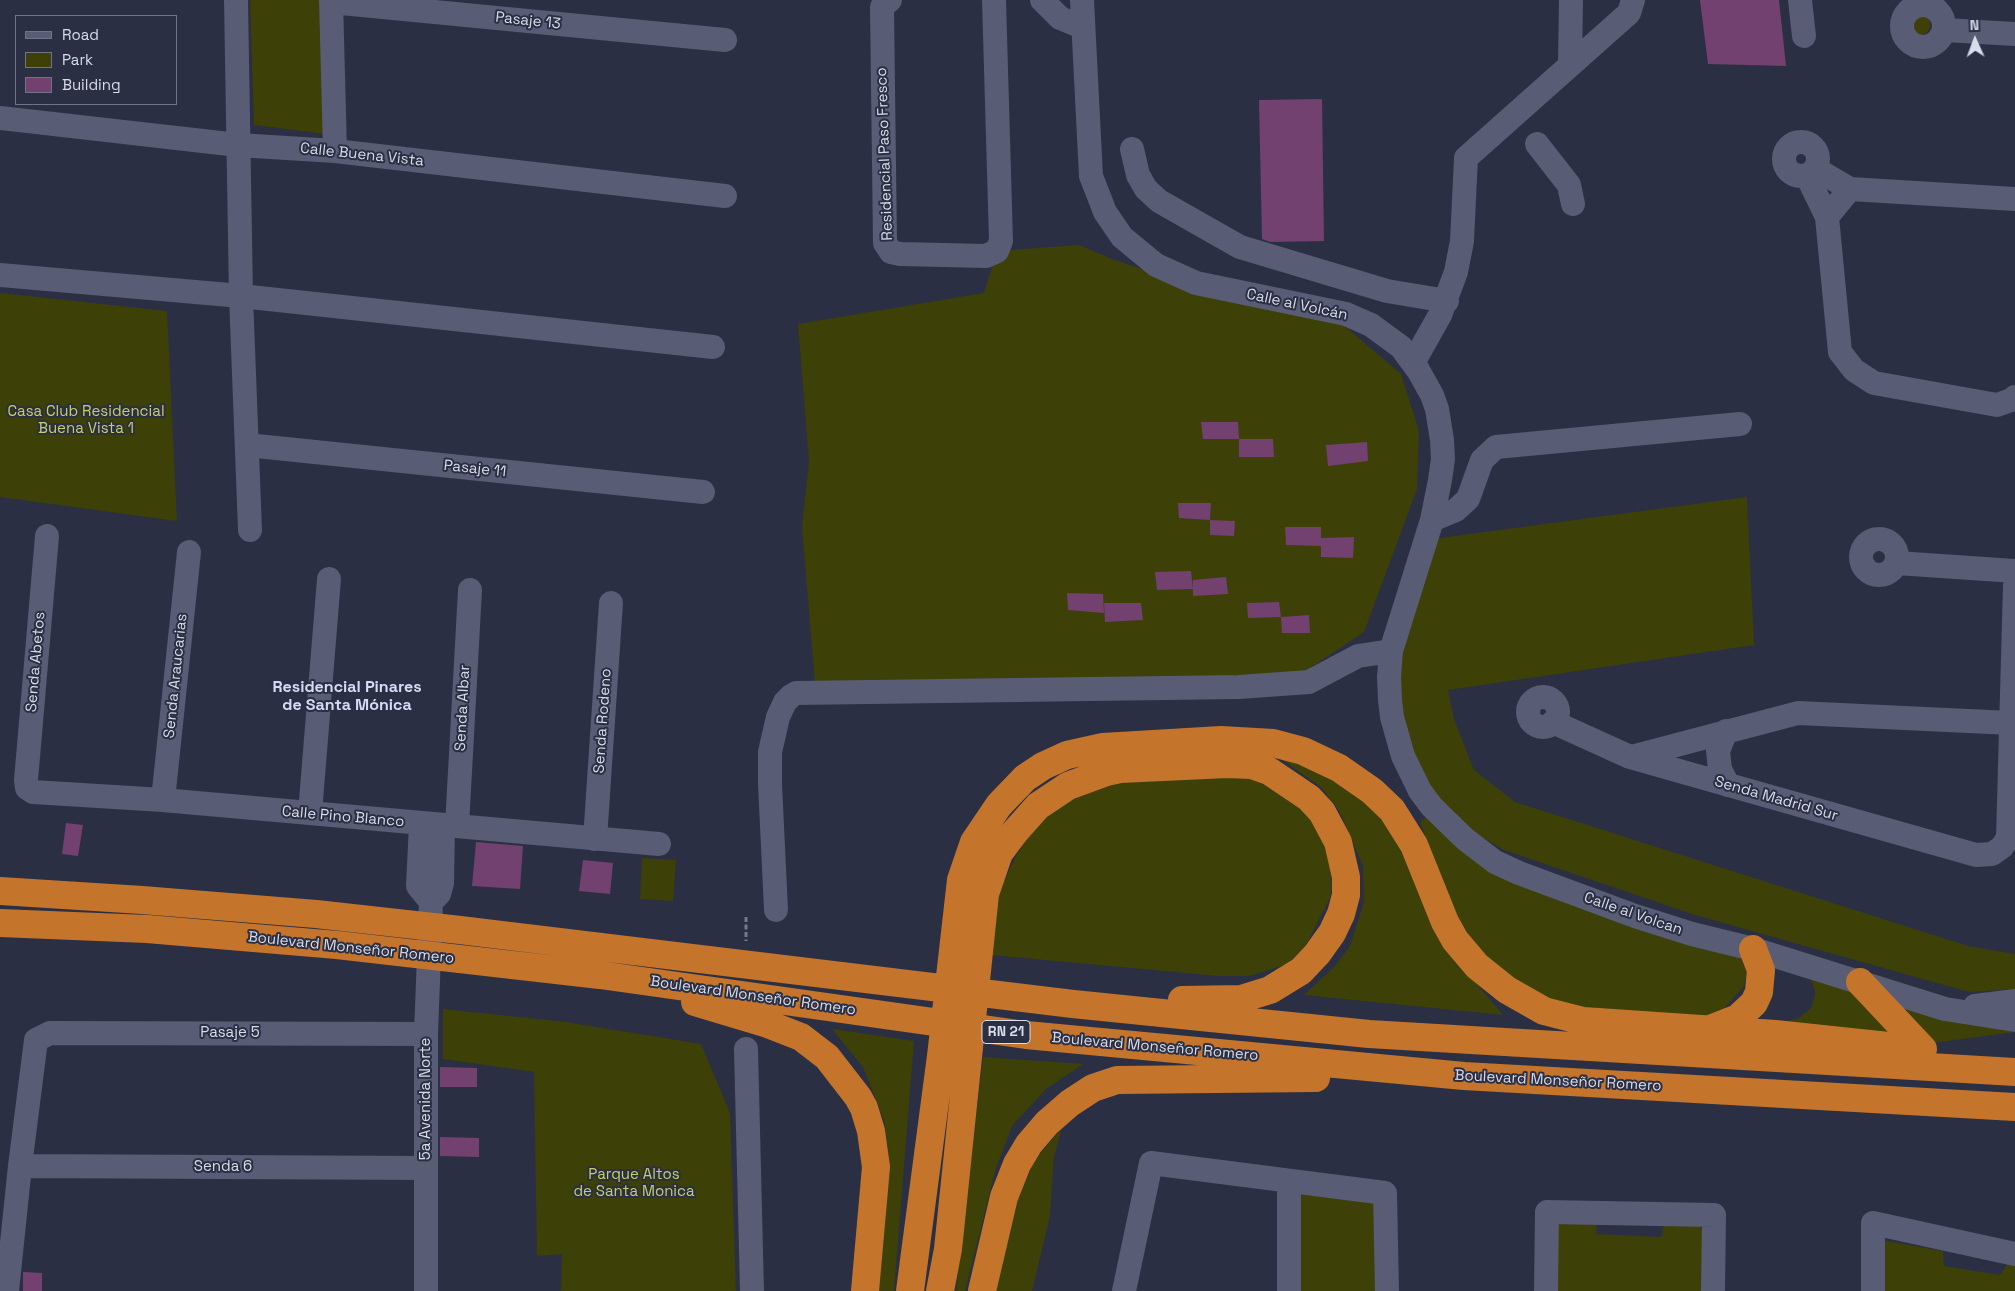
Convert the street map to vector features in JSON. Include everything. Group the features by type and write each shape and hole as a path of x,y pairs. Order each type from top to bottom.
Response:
{"highway":[{"path":"940,1291 948,1249 969,1058 968,931 961,880 974,842 1005,798 1025,778 1043,766 1067,755 1103,747 1221,740 1273,744 1303,751 1339,768 1372,791 1392,810 1414,845 1444,922 1455,940 1477,966 1507,990 1544,1011 1583,1021 1709,1029 1923,1050 2015,1063"},
{"path":"910,1291 941,1056 968,931 985,894 999,853 1014,832 1038,806 1068,786 1120,769 1227,764 1252,765 1269,770 1279,776 1310,798 1322,812 1338,842 1343,859 1346,876 1346,895 1341,914 1332,933 1317,954 1301,971 1270,990 1241,999 1073,1004"},
{"name":"Boulevard Monseñor Romero","path":"0,891 142,900 335,916 1073,1004 1369,1034 2015,1072"},
{"name":"Boulevard Monseñor Romero","path":"0,923 147,930 337,945 600,975 1026,1035 1464,1076 2015,1107"},
{"path":"1709,1029 1738,1018 1754,1003 1759,992 1762,970 1753,949"},
{"path":"600,975 783,1029 801,1037 837,1069 864,1108 876,1154 865,1291"},
{"path":"1860,982 1893,1003 1923,1050"},
{"path":"982,1291 1004,1197 1017,1164 1029,1144 1047,1123 1070,1103 1093,1088 1117,1080 1464,1076"}],"street":[{"path":"236,0 241,296 250,530"},
{"name":"Residencial Paso Fresco","path":"890,0 882,7 885,243 891,252 900,254 986,256 997,251 1001,241 994,0"},
{"path":"1042,0 1060,18 1082,27"},
{"name":"Calle al Volcán","path":"1082,0 1091,176 1105,212 1122,237 1156,265 1196,282 1346,314 1371,325 1401,347 1432,395 1442,440 1443,459 1432,520 1391,652"},
{"path":"1570,0 1570,65"},
{"path":"1413,363 1447,301 1456,272 1462,241 1466,158 1629,13 1633,0"},
{"path":"1800,0 1804,36"},
{"path":"331,1 335,151"},
{"name":"Pasaje 13","path":"331,1 724,40"},
{"path":"1945,30 2015,34"},
{"name":"Calle Buena Vista","path":"0,118 238,145 335,151 725,196"},
{"path":"1537,144 1569,185 1573,204"},
{"path":"1132,150 1138,175 1146,189 1159,201 1240,246 1387,291 1447,301"},
{"path":"2015,198 1850,188 1812,172 1827,217 1840,352 1854,370 1874,383 1997,405 2015,397"},
{"path":"1827,217 1850,188"},
{"path":"0,275 241,296 713,347"},
{"path":"1432,520 1456,510 1468,499 1482,460 1496,448 1740,424"},
{"name":"Pasaje 11","path":"247,445 703,492"},
{"name":"Senda Abetos","path":"28,788 26,780 47,536"},
{"name":"Senda Araucarias","path":"163,800 189,552"},
{"path":"1897,563 2015,570"},
{"path":"310,813 329,579"},
{"path":"1630,757 1798,713 2011,723 2015,585"},
{"name":"Senda Albar","path":"440,825 470,590"},
{"name":"Senda Rodeno","path":"595,839 611,603"},
{"path":"776,910 770,752 773,735 785,702 796,693 1087,690 1239,686 1308,682 1358,656 1391,652"},
{"name":"Calle al Volcan","path":"1391,652 1390,700 1403,756 1428,802 1466,840 1495,862 1635,916 1692,934 1753,949 1860,982"},
{"name":"Senda Madrid Sur","path":"1553,722 1630,757 1976,855 1992,854 2002,847 2008,838 2011,723"},
{"path":"1726,731 1718,751 1720,769 1728,785"},
{"name":"Calle Pino Blanco","path":"28,788 33,792 163,800 659,844"},
{"name":"5a Avenida Norte","path":"426,1291 426,1034 431,905 418,886 440,825"},
{"path":"1945,1009 2015,1001"},
{"path":"1893,1003 2015,1020"},
{"name":"Pasaje 5","path":"20,1166 36,1040 50,1033 426,1034"},
{"path":"746,1049 752,1291"},
{"path":"1124,1291 1151,1163 1385,1193 1387,1291"},
{"path":"7,1291 20,1166"},
{"name":"Senda 6","path":"20,1166 426,1168"},
{"path":"1288,1181 1289,1291"},
{"path":"1546,1291 1547,1212 1714,1216 1713,1291"},
{"path":"1873,1291 1873,1223 2015,1254"}],"green space":[{"path":"250,0 331,0 334,135 254,125"},
{"path":"1918,12 1927,15 1930,24 1927,33 1918,36 1909,33 1906,24 1909,15"},
{"path":"1079,245 1112,259 1239,302 1342,324 1401,374 1419,431 1417,489 1364,632 1295,678 815,683 802,528 809,461 798,324 984,293 997,251"},
{"name":"Casa Club Residencial Buena Vista 1","path":"0,293 167,311 177,521 0,497"},
{"path":"1747,497 1754,645 1448,690 1454,719 1474,770 1515,802 1968,946 2015,954 2015,989 1969,992 1695,915 1504,850 1468,829 1432,796 1410,752 1396,694 1402,643 1432,539"},
{"path":"1281,759 1333,774 1376,809 1406,845 1472,978 1503,1015 1304,995 1335,966 1350,946 1364,902 1363,866 1339,810 1321,787"},
{"path":"1247,774 1308,809 1322,836 1330,866 1332,887 1330,898 1306,945 1288,964 1249,976 1218,976 991,955 995,912 1002,886 1016,856 1027,839 1049,815 1068,802 1112,782"},
{"path":"1428,816 1455,842 1740,947 1747,973 1744,986 1724,1009 1712,1016 1687,1020 1567,1006 1522,986 1475,950 1449,903 1420,822"},
{"path":"642,858 676,860 673,901 640,899"},
{"path":"1805,973 1859,984 1916,1046 1770,1026 1799,1018 1811,1008 1815,990 1811,980"},
{"path":"1890,1004 2015,1023 2015,1032 1925,1044"},
{"name":"Parque Altos de Santa Monica","path":"443,1009 566,1022 701,1044 730,1113 736,1291 561,1291 562,1254 537,1256 534,1072 443,1059"},
{"path":"832,1029 914,1041 894,1291 878,1291 885,1185 889,1155 884,1120 863,1067"},
{"path":"983,1057 1083,1064 1046,1089 1012,1126 996,1168 965,1291 956,1291"},
{"path":"1062,1128 1054,1156 1050,1216 1032,1291 992,1291 1014,1212 1031,1164"},
{"path":"1296,1192 1374,1203 1378,1291 1294,1291"},
{"path":"1563,1217 1597,1220 1596,1234 1661,1237 1665,1222 1700,1226 1705,1238 1705,1291 1556,1291 1552,1229"},
{"path":"1886,1241 1943,1251 1944,1266 2000,1275 2008,1263 2015,1265 2015,1291 1881,1291 1880,1254"}],"building":[{"path":"1700,0 1779,0 1786,66 1708,64"},
{"path":"1322,99 1324,241 1270,242 1262,239 1259,100"},
{"path":"1201,422 1238,422 1239,439 1203,439"},
{"path":"1239,439 1273,439 1274,457 1239,457"},
{"path":"1367,442 1368,461 1328,466 1326,445"},
{"path":"1178,503 1211,503 1210,520 1179,518"},
{"path":"1210,520 1235,521 1234,536 1210,535"},
{"path":"1285,527 1321,527 1321,546 1286,545"},
{"path":"1354,537 1353,558 1321,557 1321,538"},
{"path":"1191,571 1193,589 1157,590 1155,572"},
{"path":"1226,577 1228,594 1193,596 1193,580"},
{"path":"1067,593 1103,594 1104,613 1068,610"},
{"path":"1279,602 1281,617 1248,618 1247,603"},
{"path":"1104,603 1141,603 1143,620 1105,622"},
{"path":"1309,615 1310,633 1282,633 1281,617"},
{"path":"66,823 83,825 78,856 62,854"},
{"path":"476,842 523,846 520,889 472,886"},
{"path":"583,860 613,863 610,894 579,891"},
{"path":"440,1067 477,1068 477,1087 440,1087"},
{"path":"440,1137 479,1138 479,1157 440,1156"},
{"path":"23,1272 42,1273 42,1291 23,1291"}],"district":[{"name":"Residencial Pinares de Santa Mónica","path":"347,697"}]}
